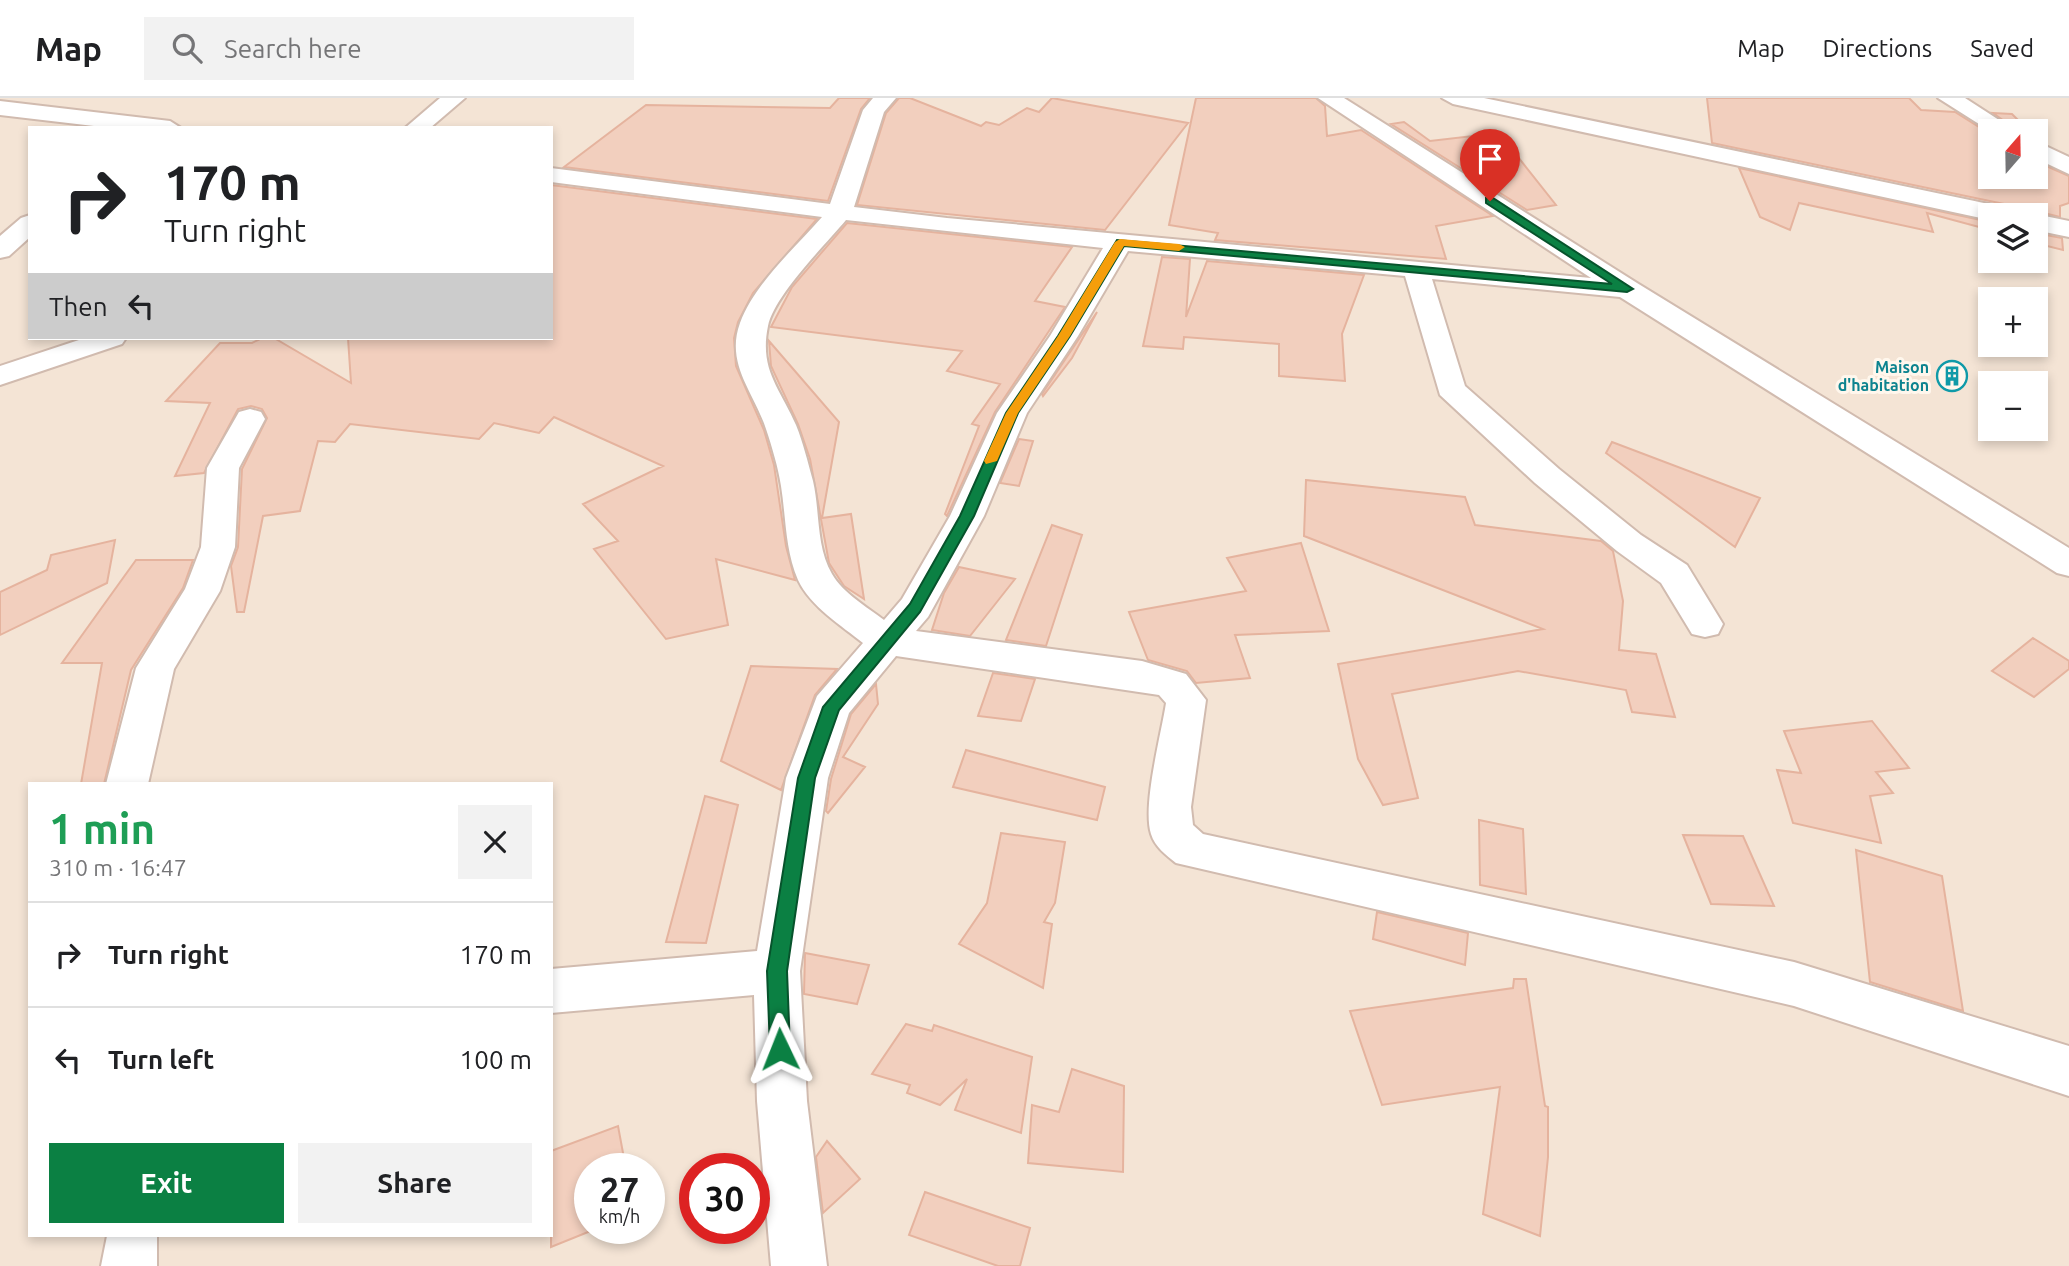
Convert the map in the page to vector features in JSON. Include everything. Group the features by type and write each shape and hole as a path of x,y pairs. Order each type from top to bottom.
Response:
{"street":[{"path":"0,107 20,98"},
{"path":"419,126 454,98"},
{"path":"885,98 874,110 840,212 776,286 754,323 750,350 753,372 780,426 797,483 804,540 816,580 843,608 886,641 1142,676 1172,684 1186,700 1170,807 1172,833 1191,850 1794,984 2069,1071"},
{"path":"1329,98 1627,289 2069,564"},
{"path":"1453,98 1978,210"},
{"path":"1949,98 1985,119"},
{"path":"0,107 137,126"},
{"path":"2048,155 2069,167"},
{"path":"553,175 947,226 1627,289"},
{"path":"0,250 28,225"},
{"path":"2048,225 2069,229"},
{"path":"799,1266 782,1101 777,971 807,778 831,707 915,608 967,516 1012,413 1064,336 1120,242"},
{"path":"1416,269 1451,389 1547,476 1629,543 1674,574 1705,624"},
{"path":"0,376 106,340"},
{"path":"127,782 142,732 155,668 202,591 218,547 223,468 250,419"},
{"path":"553,991 777,971"}],"shaded area":[{"path":"0,98 2069,98 2069,1266 0,1266"}],"building":[{"path":"839,98 870,98 861,109 828,201 564,167 646,105 830,108"},
{"path":"899,98 910,98 981,126 986,122 999,125 1027,108 1039,112 1052,98 1188,123 1105,230 857,205 886,113"},
{"path":"1196,98 1316,98 1325,106 1327,136 1361,130 1493,216 1436,226 1446,259 1215,240 1218,233 1169,225"},
{"path":"1707,98 1909,98 1921,110 1955,112 1978,126 1978,189 2048,189 2048,167 2069,176 2069,203 2060,206 2060,217 2048,214 2048,203 1999,203 1712,143"},
{"path":"1993,113 2012,114 2017,119 2001,119"},
{"path":"1404,122 1430,141 1473,136 1477,139 1503,138 1556,205 1527,210 1391,124"},
{"path":"1739,168 1978,219 1978,227 1927,213 1933,232 1799,203 1790,230 1760,217"},
{"path":"553,185 817,219 753,293 738,322 734,338 736,366 764,430 774,465 786,546 795,580 716,559 728,625 666,639 594,549 618,541 583,504 663,466 554,417 539,433 494,423 479,439 350,424 335,442 318,441 300,511 263,516 244,612 237,612 231,566 238,547 242,469 267,418 262,409 251,406 238,409 204,473 175,476 210,403 166,401 220,343 277,340 351,383 348,340 553,340"},
{"path":"847,223 1072,247 1035,301 1065,307 995,412 947,516 945,514 979,426 972,424 1000,384 947,371 962,351 771,327 792,287"},
{"path":"2048,235 2062,238 2063,250 2048,246"},
{"path":"1162,257 1190,259 1186,317 1207,261 1364,275 1342,334 1345,381 1279,376 1279,344 1184,337 1183,349 1143,346"},
{"path":"1097,312 1072,358 1043,396 1042,394"},
{"path":"769,341 839,422 822,518 851,514 864,599 844,586 829,563 810,459 798,424 771,366"},
{"path":"1019,439 1033,441 1019,486 1000,483"},
{"path":"1612,442 1760,498 1735,547 1606,453"},
{"path":"1306,480 1465,497 1475,525 1601,541 1613,551 1623,601 1619,650 1656,654 1675,717 1632,712 1626,690 1518,671 1392,694 1418,798 1383,805 1358,759 1338,664 1543,629 1304,536"},
{"path":"1052,525 1082,535 1046,646 1006,640"},
{"path":"115,540 107,583 0,635 0,592 47,570 51,555"},
{"path":"1301,543 1329,631 1235,635 1250,678 1196,683 1187,671 1148,660 1129,612 1246,591 1227,558"},
{"path":"136,560 193,560 183,588 131,670 104,782 81,782 102,663 62,663"},
{"path":"959,567 1015,579 970,636 932,630 944,593"},
{"path":"2033,638 2069,661 2069,669 2034,697 1992,671"},
{"path":"751,666 837,669 815,695 781,790 721,761"},
{"path":"993,673 1035,679 1021,721 978,716"},
{"path":"876,684 878,704 843,757 865,767 828,813 826,811 831,779 851,714"},
{"path":"1872,721 1909,768 1876,772 1893,793 1870,796 1881,843 1793,823 1777,770 1801,773 1784,731"},
{"path":"966,750 1105,787 1097,820 953,787"},
{"path":"705,796 738,805 706,943 666,942"},
{"path":"1479,820 1523,829 1526,894 1480,885"},
{"path":"1001,833 1065,842 1055,903 1044,922 1052,924 1043,988 959,944 987,903"},
{"path":"1683,835 1743,836 1774,906 1711,904"},
{"path":"1856,850 1942,876 1963,1011 1870,982"},
{"path":"1377,912 1468,933 1465,965 1373,939"},
{"path":"805,953 869,965 857,1004 804,994"},
{"path":"1514,979 1526,979 1545,1106 1548,1107 1548,1157 1540,1236 1483,1214 1500,1087 1382,1105 1350,1011 1513,988"},
{"path":"906,1024 932,1031 934,1025 1032,1057 1021,1133 955,1110 967,1079 940,1105 907,1093 910,1085 872,1074"},
{"path":"1072,1069 1124,1086 1123,1172 1028,1163 1032,1105 1059,1112"},
{"path":"618,1126 623,1153 574,1153 574,1238 551,1247 553,1150"},
{"path":"827,1141 860,1179 823,1213 816,1157"},
{"path":"925,1192 1030,1228 1020,1266 998,1266 909,1235"}],"slow traffic":[{"path":"991,461 1024,392 1064,336 1120,242 1179,247"}],"place":[{"name":"Maison d'habitation","path":"1952,376"}],"route":[{"path":"780,1049 777,971 807,778 831,707 915,608 967,516 1012,413 1064,336 1120,242 1627,289 1490,201"}]}
